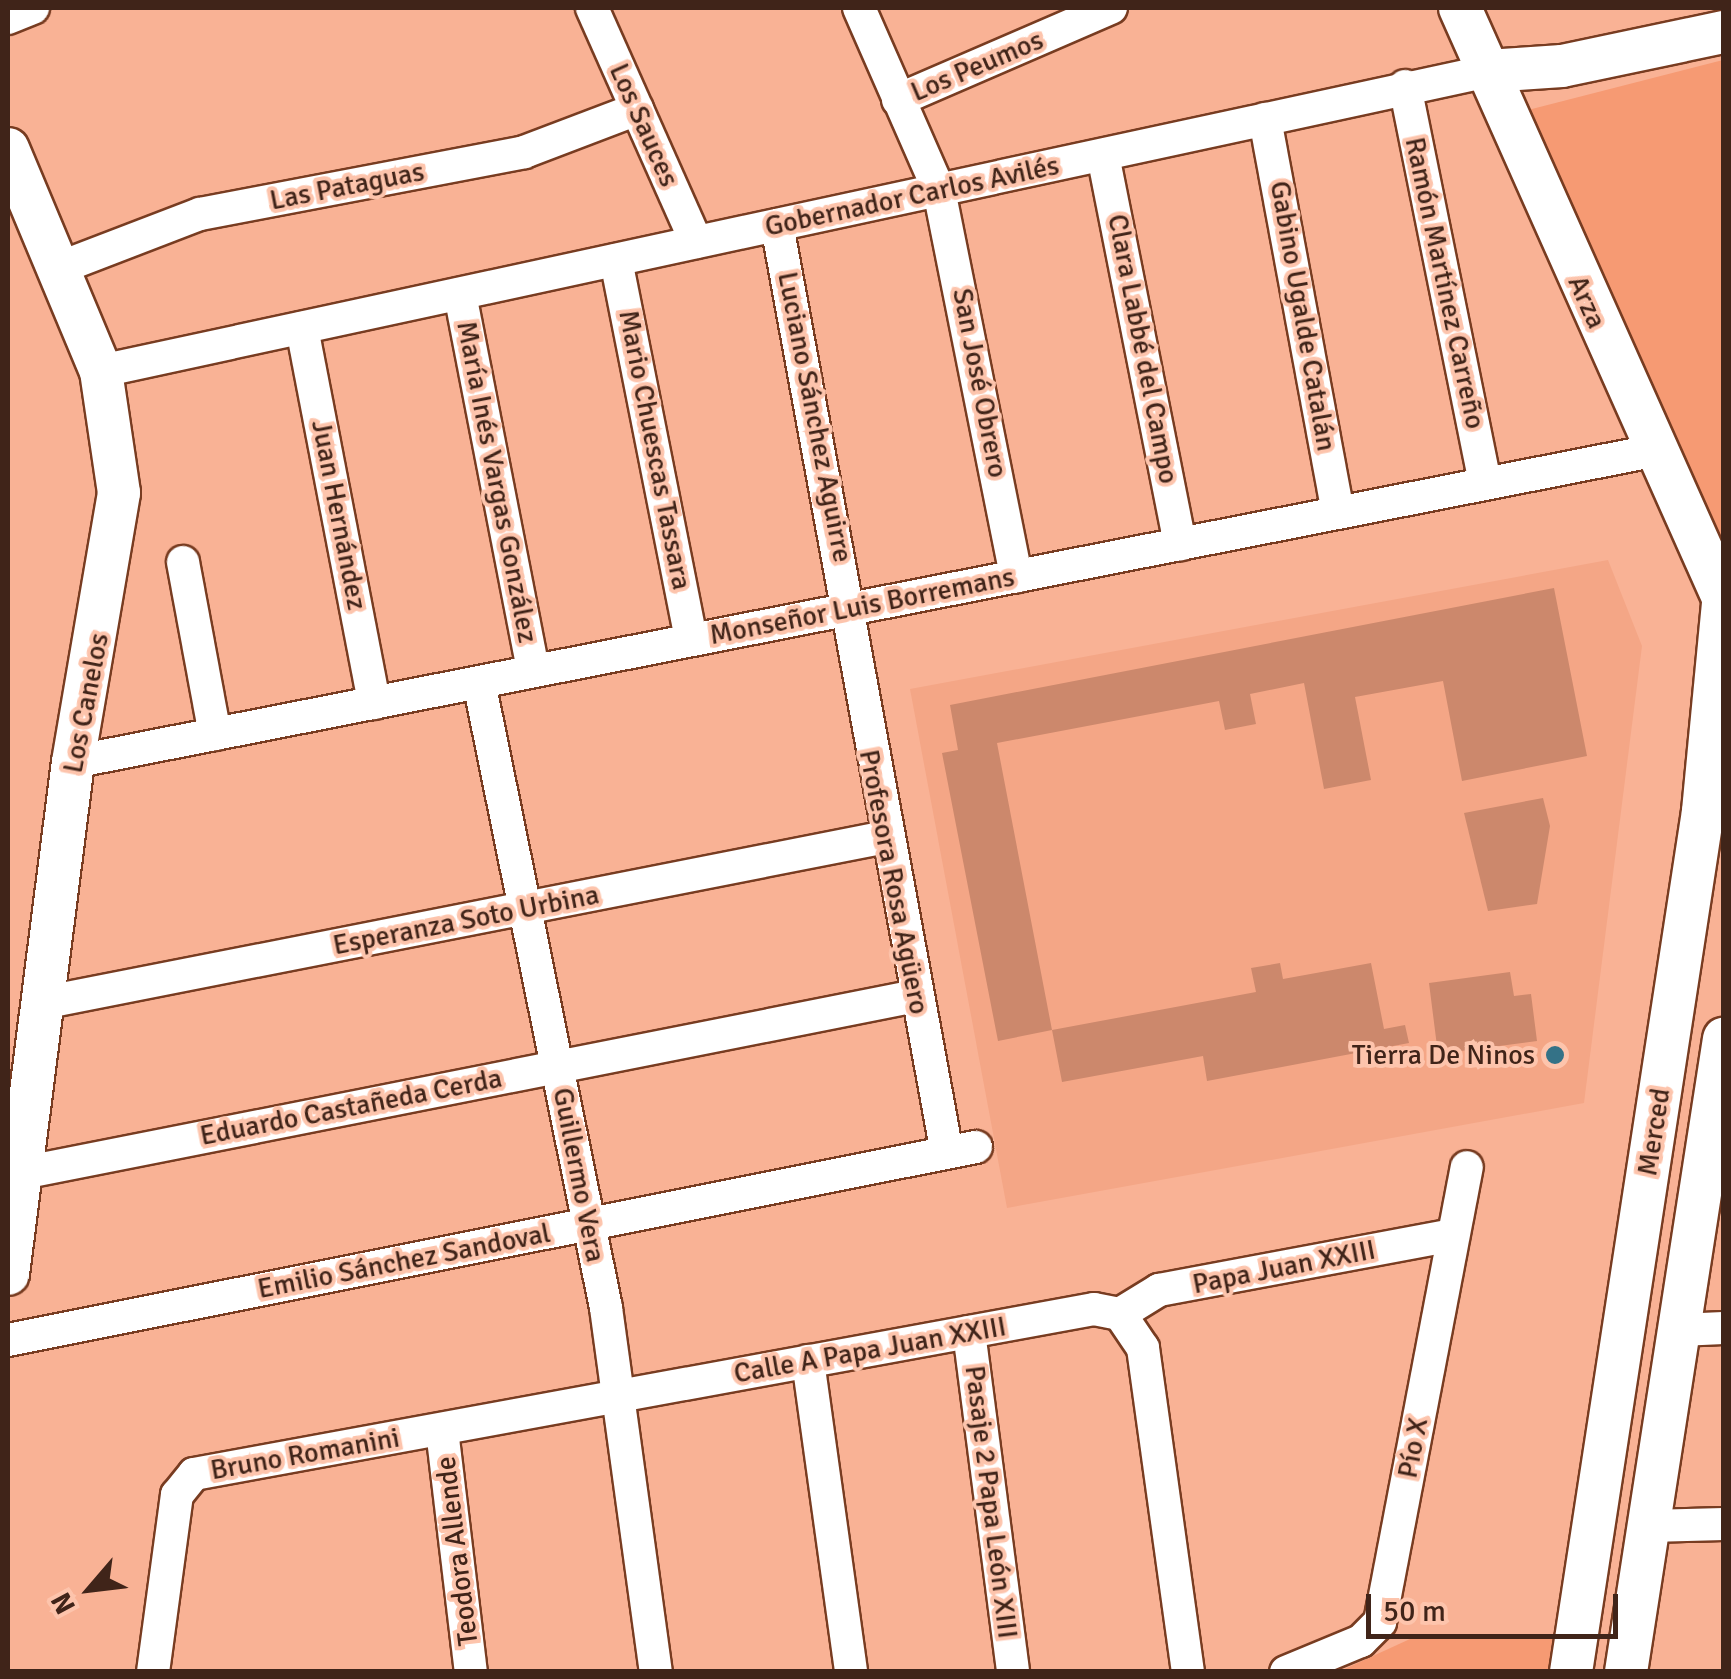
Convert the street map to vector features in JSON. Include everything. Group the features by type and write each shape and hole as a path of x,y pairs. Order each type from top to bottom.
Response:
{"street":[{"path":"8,18 33,8"},
{"name":"Los Sauces","path":"594,8 696,242"},
{"name":"San José Obrero","path":"859,8 940,190 1016,576"},
{"name":"Los Peumos","path":"898,100 1111,8"},
{"name":"Arza","path":"1460,8 1652,450 1722,593"},
{"name":"Gobernador Carlos Avilés","path":"102,371 1404,86 1488,71 1562,66 1724,32"},
{"name":"Ramón Martínez Carreño","path":"1404,86 1485,481"},
{"name":"Las Pataguas","path":"58,268 200,214 524,152 637,109"},
{"name":"Gabino Ugalde Catalán","path":"1265,119 1338,512"},
{"name":"Los Canelos","path":"8,149 102,371 120,493 73,762 47,1002 8,1274"},
{"name":"Clara Labbé del Campo","path":"1103,154 1180,544"},
{"name":"Luciano Sánchez Aguirre","path":"776,225 849,596 844,610"},
{"name":"Mario Chuescas Tassara","path":"616,260 691,640"},
{"name":"María Inés Vargas González","path":"460,294 533,672"},
{"name":"Juan Hernández","path":"302,328 374,703"},
{"name":"Monseñor Luis Borremans","path":"73,762 1652,450"},
{"path":"183,562 215,734"},
{"name":"Merced","path":"1572,1672 1702,811 1722,593"},
{"name":"Profesora Rosa Agüero","path":"844,610 916,996 962,1150"},
{"name":"Guillermo Vera","path":"479,682 589,1224 619,1396 656,1672"},
{"name":"Esperanza Soto Urbina","path":"47,1002 886,837"},
{"name":"Eduardo Castañeda Cerda","path":"22,1173 916,996"},
{"name":"Merced","path":"1626,1672 1679,1330 1714,1169 1723,1051"},
{"name":"Emilio Sánchez Sandoval","path":"8,1340 962,1150"},
{"name":"Pío X","path":"1286,1672 1361,1640 1380,1622 1467,1167"},
{"name":"Papa Juan XXIII","path":"1120,1314 1159,1290 1453,1235"},
{"name":"Calle A Papa Juan XXIII","path":"619,1396 1082,1310 1120,1314"},
{"path":"1120,1314 1145,1361 1188,1672"},
{"path":"1679,1330 1724,1328"},
{"name":"Pasaje 2 Papa León XIII","path":"969,1332 1013,1672"},
{"path":"808,1361 851,1672"},
{"name":"Bruno Romanini","path":"153,1672 184,1480 619,1396"},
{"name":"Teodora Allende","path":"442,1430 471,1671"},
{"path":"1649,1526 1724,1524"}],"shaded area":[{"path":"1723,60 1723,538 1710,539 1528,110"},
{"path":"1608,560 1642,646 1584,1103 1007,1208 910,689"},
{"path":"1560,1636 1555,1671 1338,1672 1410,1639"}],"building":[{"path":"1554,588 1587,756 1462,781 1443,681 1355,697 1371,780 1324,789 1304,683 1250,694 1256,724 1225,730 1219,701 997,743 1052,1030 998,1041 942,753 958,750 950,705"},
{"path":"1543,798 1550,826 1537,904 1488,911 1464,813"},
{"path":"1280,963 1283,979 1371,963 1384,1029 1405,1025 1409,1043 1207,1081 1203,1056 1062,1082 1052,1030 1256,992 1251,968"},
{"path":"1510,972 1514,996 1531,994 1537,1041 1438,1054 1429,983"}],"place":[{"name":"Tierra De Ninos","path":"1555,1055"}]}
